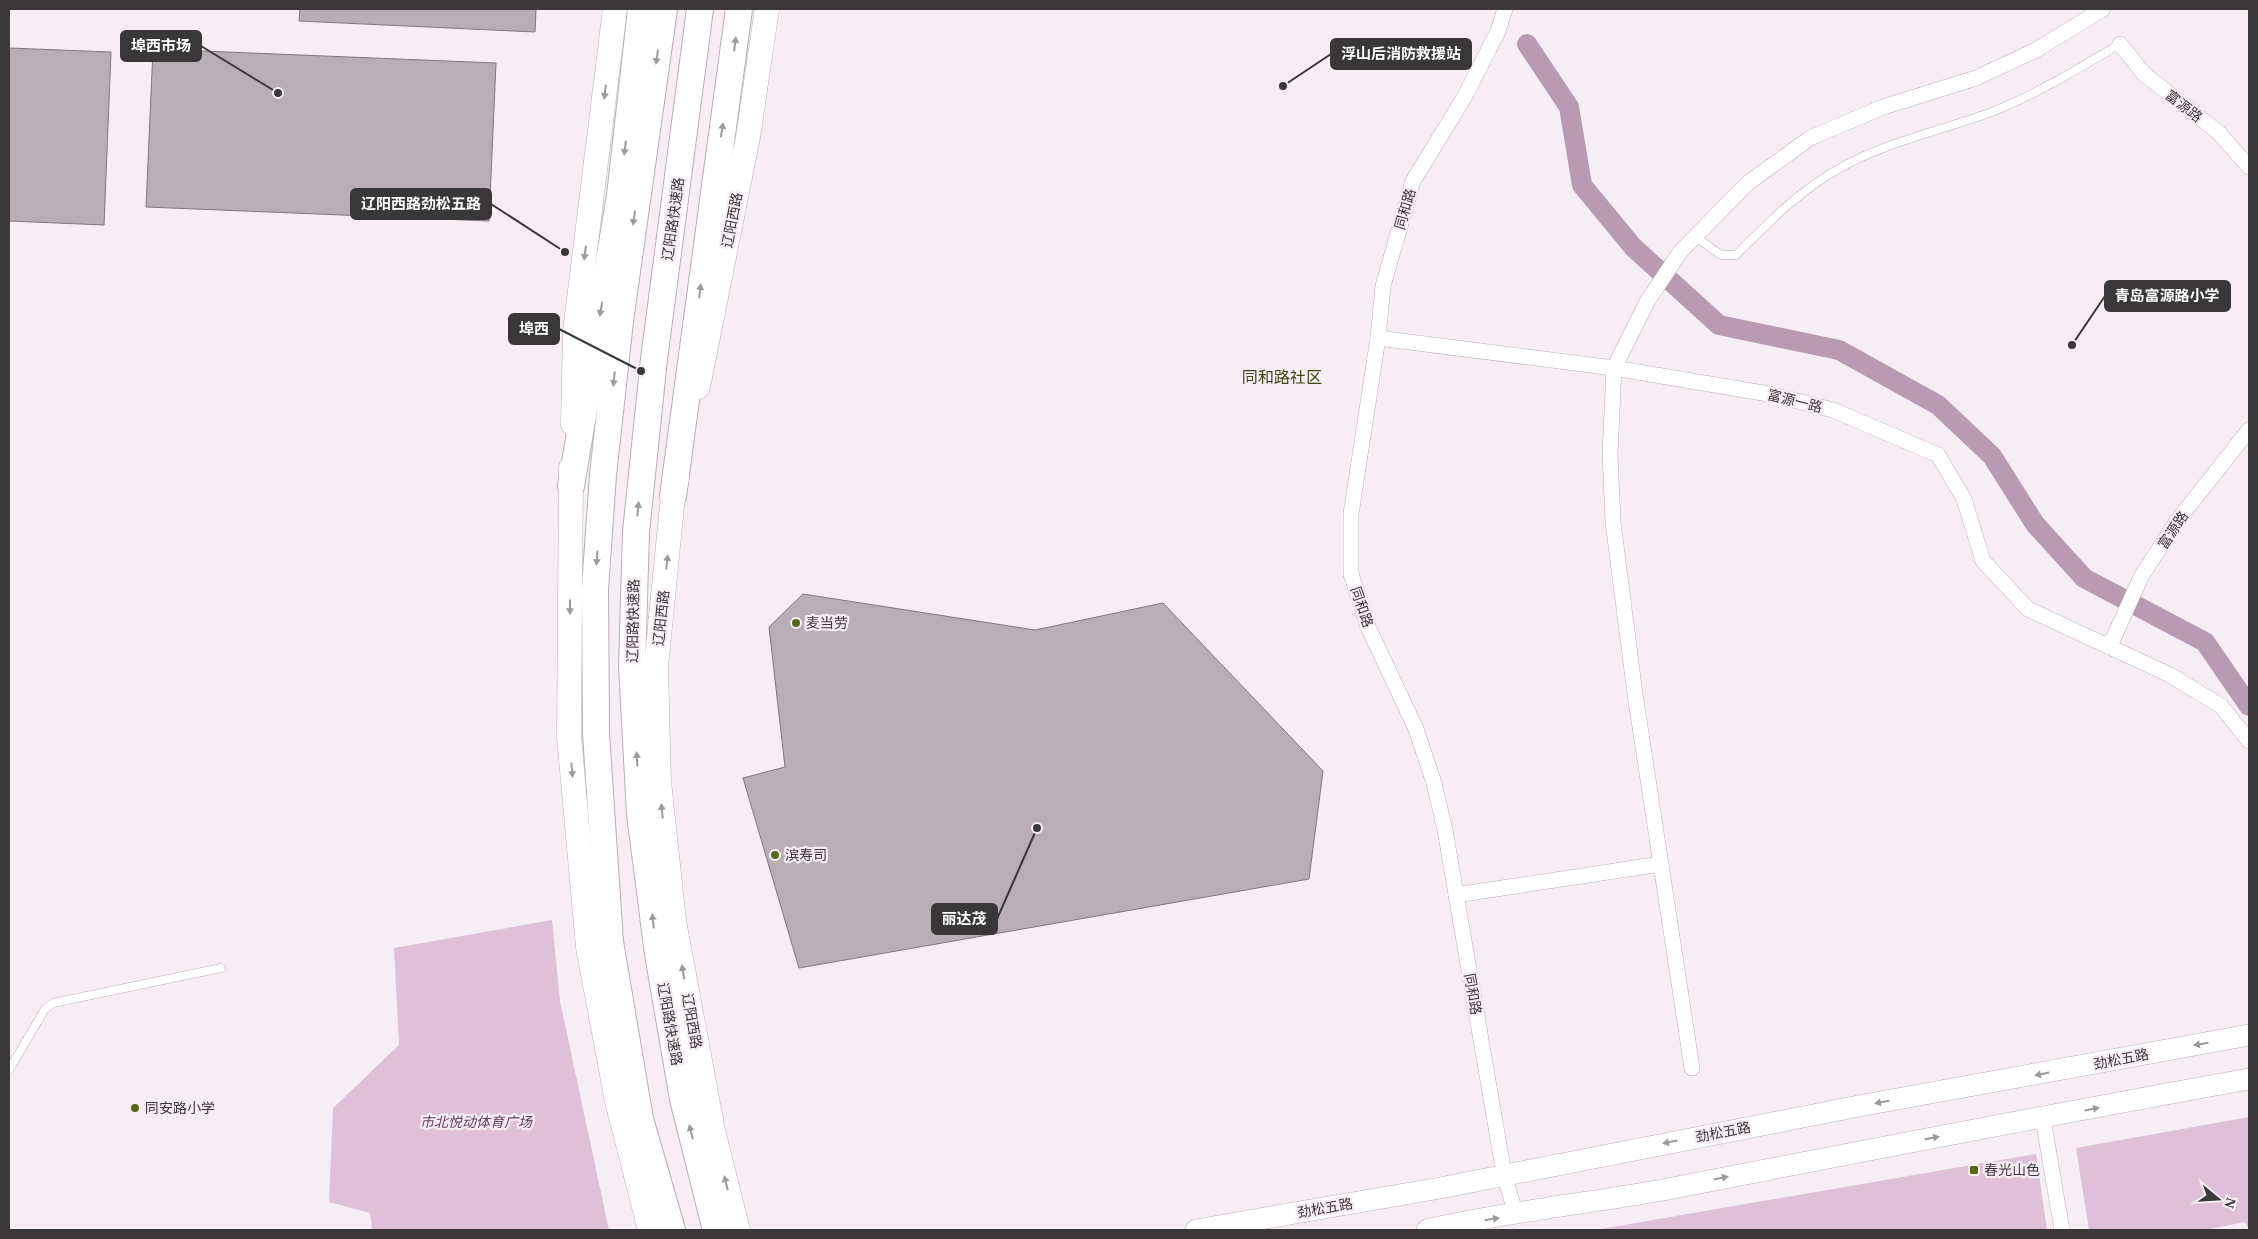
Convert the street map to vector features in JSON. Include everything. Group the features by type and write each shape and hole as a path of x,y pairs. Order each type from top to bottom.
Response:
{"highway":[{"path":"571,486 620,196 642,9"},
{"path":"664,9 620,321 603,475 594,589 596,733 610,942 640,1119 672,1230"},
{"name":"辽阳路快速路","path":"700,9 654,359 639,503 636,532 632,666 640,814 658,954 683,1099 716,1230"},
{"path":"673,496 716,170 731,80 739,9"}],"main road":[{"path":"615,9 575,331 571,486 569,736 588,947 617,1101 650,1230"},
{"name":"辽阳西路","path":"738,1230 713,1131 674,921 659,782 656,667 673,496 711,332 748,137 767,9"},
{"name":"劲松五路","path":"1196,1230 1440,1188 1504,1174 2249,1035"},
{"path":"1427,1230 1662,1190 1893,1144 2043,1119 2249,1080"}],"street":[{"name":"同和路","path":"1506,9 1498,31 1465,96 1413,181 1383,286 1378,338 1351,514 1352,574 1369,629 1416,729 1434,783 1456,895 1504,1174 1516,1215"},
{"path":"1692,1068 1635,694 1613,522 1610,454 1614,368 1647,302 1680,252 1748,183 1810,138 1883,107 1976,78 2036,50 2089,13 2103,9"},
{"name":"富源路","path":"2120,44 2144,74 2218,132 2238,152 2249,168"},
{"name":"富源一路","path":"1378,338 1614,368 1769,394 1833,410 1938,455 1964,499 1983,561 2028,609 2110,643 2170,675 2221,706 2249,741"},
{"name":"富源路","path":"2110,643 2142,577 2177,521 2249,430"},
{"path":"1456,895 1661,864"},
{"path":"2043,1119 2062,1230"}],"lane":[{"path":"1694,236 1721,255 1736,255 1788,203 1840,168 1887,146 1990,112 2040,90 2120,44"},
{"path":"9,1070 49,1005 221,968"}],"green space":[{"name":"市北悦动体育广场","path":"552,920 560,1001 609,1230 372,1230 370,1213 329,1202 333,1108 399,1045 394,948"},
{"path":"2249,1117 2249,1230 2245,1222 2205,1230 2089,1230 2076,1148"},
{"path":"2036,1154 2047,1230 1595,1230"}],"building":[{"path":"300,9 536,9 535,32 299,21"},
{"path":"9,48 111,52 104,225 9,221"},
{"path":"153,49 496,63 489,221 146,207"},
{"path":"803,594 1035,630 1163,603 1323,771 1309,879 799,968 743,778 785,767 769,627"}],"waterway":[{"path":"1527,44 1569,107 1582,185 1633,247 1719,325 1839,350 1938,405 1992,456 2035,524 2084,578 2205,642 2249,706"}],"place":[{"name":"浮山后消防救援站","path":"1283,86"},
{"name":"埠西市场","path":"278,93"},
{"name":"辽阳西路劲松五路","path":"565,252"},
{"name":"青岛富源路小学","path":"2072,345"},
{"name":"埠西","path":"641,371"},
{"name":"麦当劳","path":"796,623"},
{"name":"丽达茂","path":"1037,828"},
{"name":"滨寿司","path":"775,855"},
{"name":"同安路小学","path":"135,1108"},
{"name":"春光山色","path":"1974,1170"}],"district":[{"name":"同和路社区","path":"1282,377"}]}
